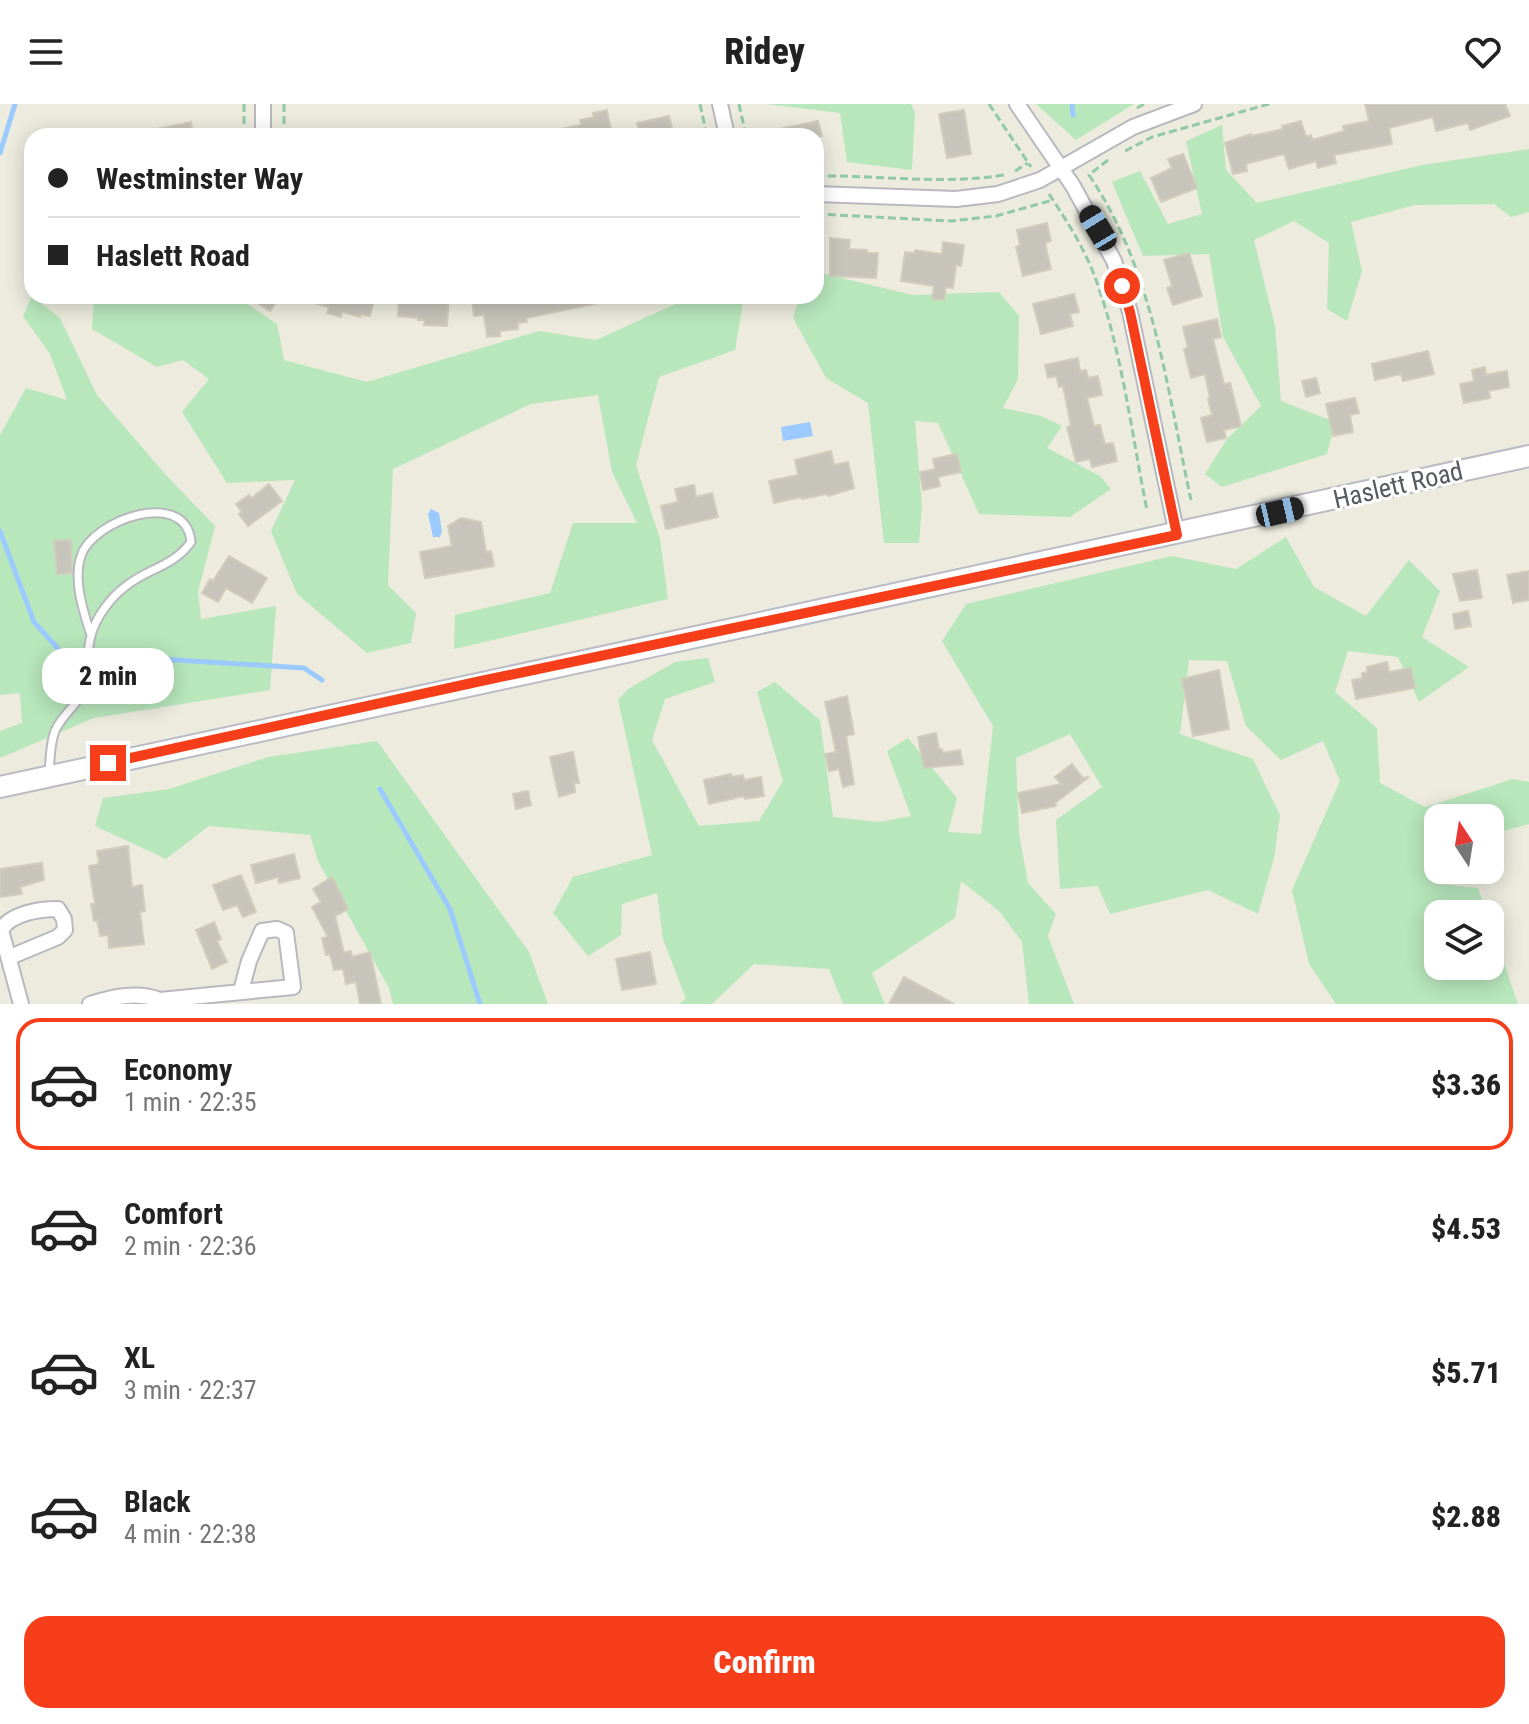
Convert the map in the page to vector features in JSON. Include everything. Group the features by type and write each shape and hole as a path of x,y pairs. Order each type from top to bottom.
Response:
{"main road":[{"name":"Haslett Road","path":"0,787 491,679 1177,535 1529,456"}],"street":[{"path":"263,104 263,128"},
{"path":"720,104 725,128"},
{"path":"1017,104 1098,228 1114,261 1130,312 1177,535"},
{"path":"824,194 956,199 998,194 1040,180 1133,127 1194,104"},
{"path":"10,957 58,937 65,930 64,919 58,909 40,909 5,924 1,930 21,1004"},
{"path":"90,1004 115,996 149,996 161,1003 293,987 286,933 277,929 262,931 241,991"}],"lane":[{"path":"48,776 55,732 85,686 91,635 101,614 125,586 166,565 186,549 191,542 190,531 182,519 152,512 132,517 95,535 84,547 78,580 91,635"}],"path":[{"path":"244,104 244,128"},
{"path":"284,104 284,128"},
{"path":"700,104 705,128"},
{"path":"739,104 744,128"},
{"path":"989,104 1076,235 1096,279 1109,324 1147,510"},
{"path":"1121,153 1152,137 1269,104"},
{"path":"1111,158 1089,175 1110,206 1142,281 1191,500"},
{"path":"824,176 971,180 1006,175 1028,163"}],"green space":[{"path":"766,104 911,104 915,113 912,170 847,162 840,113"},
{"path":"1036,104 1134,104 1076,140"},
{"path":"1222,125 1226,170 1257,203 1422,165 1529,149 1529,212 1511,217 1494,204 1415,205 1351,222 1362,271 1347,321 1327,309 1329,243 1294,221 1254,240 1275,326 1281,401 1335,422 1327,454 1222,487 1205,474 1227,439 1261,406 1223,337 1209,254 1143,256 1112,182 1140,171 1168,224 1202,214 1186,141"},
{"path":"824,274 913,295 999,292 1019,316 1018,379 1003,408 1041,416 1062,426 1047,448 1100,476 1111,489 1070,517 979,514 938,423 915,421 922,506 919,543 884,543 868,403 826,378 793,318 797,304 824,304"},
{"path":"28,304 42,304 60,318 97,395 215,526 198,592 201,619 276,606 270,690 94,718 0,758 0,731 22,723 20,693 0,695 0,435 26,388 67,400 50,354 23,316"},
{"path":"94,304 248,304 277,324 284,360 367,382 539,331 596,340 675,304 743,304 735,350 659,377 636,465 660,539 668,599 454,649 455,615 550,593 573,523 637,523 612,472 598,395 531,404 393,469 388,585 416,613 411,643 367,653 297,594 271,531 295,480 227,483 182,412 209,379 183,360 157,367 92,329"},
{"path":"1286,537 1314,587 1366,616 1409,560 1440,591 1422,637 1469,667 1419,702 1398,657 1348,651 1335,692 1377,728 1380,783 1424,806 1424,884 1478,888 1482,900 1424,900 1424,980 1504,980 1504,963 1518,1004 1336,1004 1309,964 1292,890 1340,781 1323,741 1281,760 1246,726 1227,661 1189,660 1180,734 1253,759 1280,815 1274,858 1258,914 1208,890 1110,914 1098,886 1060,889 1056,820 1102,787 1070,734 1016,758 1019,834 1028,883 1056,914 1048,936 1074,1004 1029,1004 1022,942 999,911 961,881 955,918 872,973 885,1004 843,1004 829,969 754,964 712,1004 679,1004 686,999 663,939 657,893 622,904 621,935 588,956 553,913 573,877 652,855 618,700 628,689 675,662 708,658 715,682 665,699 652,740 699,826 759,821 783,781 757,692 775,682 820,720 833,817 879,822 911,816 887,751 908,738 957,798 948,832 981,834 993,726 942,641 966,604 1172,556 1236,569"},
{"path":"377,741 529,952 548,1004 393,1004 389,988 318,861 310,835 209,826 166,859 95,826 103,798 169,789 268,757"},
{"path":"1513,779 1529,782 1529,824 1504,831 1504,804 1434,804"}],"water":[{"path":"810,422 813,436 783,441 781,427"},
{"path":"431,509 439,513 440,537 433,537 428,514"}],"building":[{"path":"1365,104 1505,104 1510,116 1470,130 1468,123 1436,131 1433,117 1389,128 1392,144 1334,155 1336,163 1318,168 1316,161 1289,169 1284,154 1246,164 1247,171 1233,174 1225,143 1251,134 1283,129 1282,126 1301,121 1306,137 1311,135 1312,140 1344,131 1343,126 1369,121"},
{"path":"607,110 610,128 566,128 581,125 580,120 594,117 593,113"},
{"path":"964,110 971,154 947,158 939,114"},
{"path":"669,116 672,128 639,128 637,123"},
{"path":"818,121 820,128 785,128"},
{"path":"191,122 192,128 162,128"},
{"path":"1183,154 1197,188 1161,202 1151,178 1172,168 1168,159"},
{"path":"1047,223 1051,241 1045,243 1051,269 1023,276 1016,247 1020,245 1017,230"},
{"path":"830,238 850,240 849,249 878,253 876,278 830,276"},
{"path":"943,242 964,245 961,266 956,265 953,288 946,287 944,300 932,299 934,286 901,281 905,252 914,253 915,250 942,254"},
{"path":"1189,253 1202,296 1173,305 1167,288 1172,286 1164,260"},
{"path":"1074,294 1079,312 1070,314 1073,326 1041,334 1033,304"},
{"path":"259,304 275,304 270,311"},
{"path":"318,304 373,304 370,316 360,314 360,317 342,312 341,317 327,313 329,307"},
{"path":"399,304 448,304 447,326 424,325 425,320 398,316"},
{"path":"473,304 593,304 526,318 527,322 518,323 518,329 500,331 500,336 487,337 484,315 474,316"},
{"path":"1217,319 1221,337 1213,339 1224,384 1230,383 1241,426 1224,430 1226,438 1207,442 1201,418 1212,415 1205,374 1191,378 1184,349 1188,348 1183,327"},
{"path":"1428,351 1434,374 1403,381 1401,374 1375,380 1372,364"},
{"path":"1078,358 1080,371 1086,370 1088,378 1098,376 1102,395 1087,398 1094,426 1100,425 1105,444 1113,443 1117,461 1092,467 1090,459 1076,462 1067,427 1071,426 1063,386 1059,387 1056,376 1048,378 1045,365"},
{"path":"1485,367 1486,375 1507,371 1509,387 1489,391 1490,398 1464,403 1460,384 1474,381 1472,370"},
{"path":"1316,378 1320,393 1306,397 1302,381"},
{"path":"1355,398 1359,413 1350,415 1353,432 1333,436 1326,404"},
{"path":"831,451 834,465 848,462 854,488 829,496 801,497 774,503 769,481 798,475 795,460"},
{"path":"957,454 961,472 938,477 940,486 923,490 920,472 935,469 933,459"},
{"path":"269,484 282,501 248,526 236,504 249,495 252,498"},
{"path":"694,485 696,497 712,493 718,517 666,529 661,506 678,502 675,489"},
{"path":"461,518 481,522 486,552 491,551 494,566 425,578 420,552 452,546 448,526"},
{"path":"71,540 72,573 57,574 54,541"},
{"path":"229,556 267,578 252,603 226,588 218,602 202,593"},
{"path":"1477,570 1482,598 1460,601 1453,574"},
{"path":"1529,571 1529,600 1513,603 1507,575"},
{"path":"1468,611 1471,626 1455,629 1453,614"},
{"path":"1387,662 1389,672 1411,668 1415,688 1356,699 1352,680 1362,678 1367,667"},
{"path":"1219,670 1229,729 1193,736 1182,679"},
{"path":"847,696 854,734 846,736 854,784 843,787 839,769 829,771 825,754 836,752 825,702"},
{"path":"936,733 939,749 943,753 960,750 963,764 924,768 918,737"},
{"path":"573,752 579,783 574,783 575,792 559,797 550,757"},
{"path":"1072,764 1083,778 1089,777 1055,803 1056,806 1022,813 1018,793 1061,784 1055,777"},
{"path":"731,774 732,777 743,775 744,780 761,777 764,796 745,799 744,796 709,804 704,780"},
{"path":"528,791 531,805 516,809 513,794"},
{"path":"128,846 132,887 142,885 145,911 140,912 144,944 109,948 108,935 100,936 97,920 94,921 91,904 95,904 89,866 99,864 97,851"},
{"path":"294,854 300,878 279,883 278,877 256,883 251,865"},
{"path":"42,863 44,880 20,887 22,894 0,897 0,869"},
{"path":"241,875 256,912 243,917 237,905 223,910 213,885"},
{"path":"332,877 348,909 335,916 344,953 351,951 352,957 370,952 381,1004 360,1004 356,982 346,984 343,969 334,970 330,954 326,955 322,938 328,937 312,907 321,902 313,889"},
{"path":"214,922 221,939 217,941 227,962 212,969 196,930"},
{"path":"650,952 656,984 622,990 616,959"},
{"path":"904,977 954,1004 889,1004"}],"waterway":[{"path":"0,153 15,104"},
{"path":"1072,104 1073,115"},
{"path":"0,531 34,622 61,652 78,654"},
{"path":"99,655 304,668 322,680"},
{"path":"380,789 450,909 480,1004"}],"route":[{"path":"108,763 1177,535 1122,286"}]}
